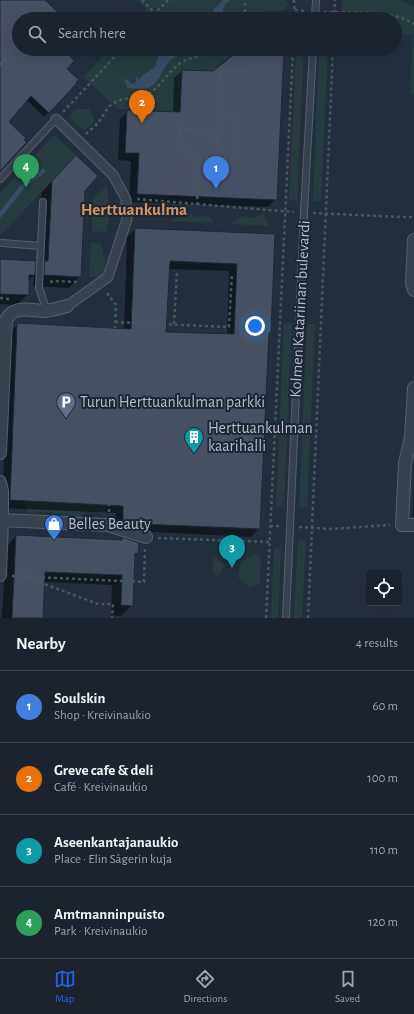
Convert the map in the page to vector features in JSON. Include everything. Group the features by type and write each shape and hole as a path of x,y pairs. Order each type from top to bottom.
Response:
{"street":[{"path":"0,452 6,320 14,311 47,311 67,306 108,277 127,219 126,199 113,175 56,119"},
{"path":"414,240 412,283 414,290"},
{"path":"408,525 405,463 412,437 414,388"},
{"path":"0,482 2,491 0,575"},
{"path":"2,520 108,525 146,537"}],"lane":[{"path":"315,12 316,0"},
{"name":"Kolmen Katariinan bulevardi","path":"286,618 313,56"},
{"path":"0,179 56,119"},
{"path":"44,202 39,288 47,311"},
{"path":"2,243 41,246"}],"path":[{"path":"142,0 154,12"},
{"path":"156,12 168,0"},
{"path":"244,12 245,0"},
{"path":"245,4 249,0"},
{"path":"294,0 295,12"},
{"path":"334,12 335,0"},
{"path":"402,19 414,24"},
{"path":"0,65 12,52"},
{"path":"56,119 115,56"},
{"path":"78,140 97,124 112,104 123,99 144,95 154,90 175,67 184,61 203,56"},
{"path":"221,158 222,146 217,146 220,70 249,71 250,56"},
{"path":"266,618 293,56"},
{"path":"308,618 333,56"},
{"path":"218,117 235,117 233,158 190,157 191,150 178,150 179,130 218,131"},
{"path":"198,205 199,157"},
{"path":"150,195 150,200"},
{"path":"126,199 131,198 286,212"},
{"path":"326,214 401,218 414,216"},
{"path":"174,324 177,272"},
{"path":"115,322 229,327 232,273"},
{"path":"99,283 116,305 115,328"},
{"path":"313,528 332,529 408,525"},
{"path":"0,575 144,582 146,537 269,542"},
{"path":"24,576 98,604 113,604 112,618"}],"green space":[{"path":"136,0 285,0 289,4 285,10 264,12 143,12 146,9"},
{"path":"342,0 399,0 414,6 414,94 410,94 413,35 402,34 402,12 341,12"},
{"path":"102,56 229,56 213,71 182,70 180,112 118,109 83,77"},
{"path":"296,56 304,56 297,201 289,200"},
{"path":"319,56 328,56 321,202 313,201"},
{"path":"76,109 90,109 95,121 84,131 69,117"},
{"path":"54,135 76,155 0,236 0,193"},
{"path":"107,184 109,220 106,232 92,231 93,198"},
{"path":"190,213 197,217 209,216 214,223 169,221"},
{"path":"264,214 269,226 229,224 244,216 254,218"},
{"path":"91,243 101,243 106,268 101,278 89,277"},
{"path":"284,323 292,323 284,507 276,506"},
{"path":"307,324 315,324 307,508 299,507"},
{"path":"24,501 105,504 105,516 93,510 78,516 40,511 29,514"},
{"path":"298,539 306,540 302,618 294,618"},
{"path":"274,548 281,549 278,618 271,618"},
{"path":"255,553 261,558 260,583 250,588 238,577 241,562"},
{"path":"213,555 225,565 218,578 212,571"}],"water":[{"path":"223,0 230,0 226,3 224,12 214,12 214,9"},
{"path":"158,56 177,56 166,65 158,80 154,84 143,89 127,88 124,81 127,79 131,84 137,82 135,78 137,77 139,80 143,75 155,67"}],"building":[{"path":"0,0 45,0 58,12 12,12 12,56 70,56 74,61 67,69 79,80 49,113 31,96 9,122 26,138 24,140 27,142 0,171"},
{"path":"232,56 284,56 277,200 137,194 139,153 125,153 127,110 180,112 182,70 213,71"},
{"path":"76,155 98,176 85,191 81,277 44,275 45,261 48,261 52,181"},
{"path":"135,228 275,234 260,529 140,524 140,527 123,522 123,506 10,500 17,323 131,329","holes":["170,261 237,264 234,334 166,332"]},
{"path":"0,259 36,261 35,275 29,275 29,295 0,294"},
{"path":"16,535 122,540 122,537 139,543 138,554 135,553 133,606 121,605 122,575 45,572 43,618 12,618"}],"waterway":[{"path":"0,215 23,186 43,171"}],"place":[{"name":"Greve cafe & deli","path":"142,123"},
{"name":"Amtmanninpuisto","path":"26,187"},
{"name":"Soulskin","path":"216,189"},
{"name":"Turun Herttuankulman parkki","path":"66,419"},
{"name":"Herttuankulman kaarihalli","path":"194,454"},
{"name":"Belles Beauty","path":"54,541"},
{"name":"Aseenkantajanaukio","path":"232,568"}],"district":[{"name":"Herttuankulma","path":"134,209"}]}
